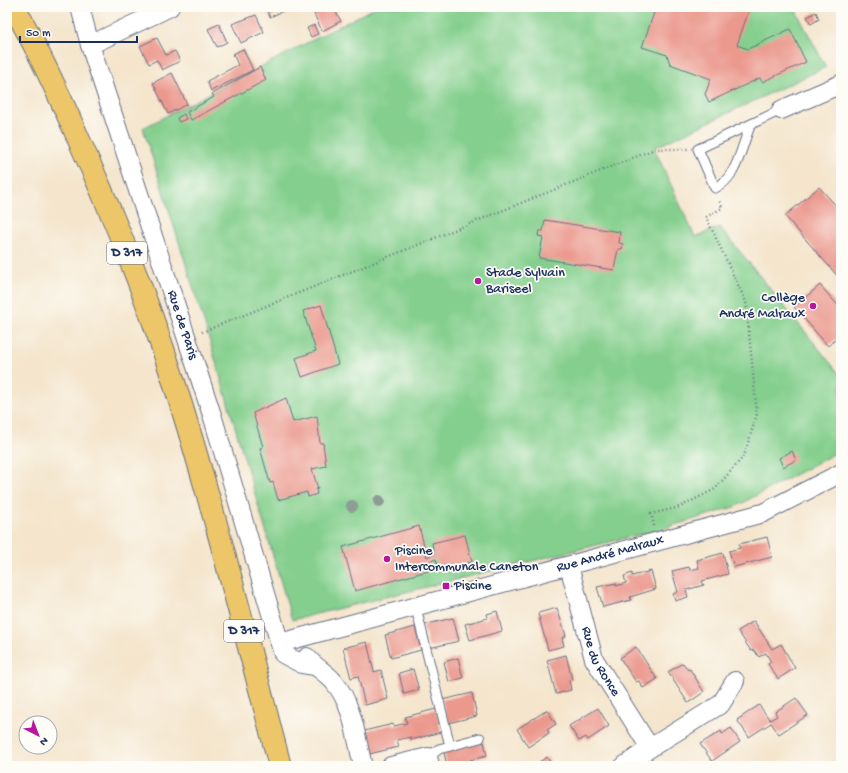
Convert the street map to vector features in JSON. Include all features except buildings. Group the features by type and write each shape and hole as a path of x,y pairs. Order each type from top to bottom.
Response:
{"main road":[{"name":"D 317","path":"20,11 104,197 140,285 173,378 208,497 280,766"}],"street":[{"name":"Rue de Paris","path":"80,7 90,45 214,418 282,649"},
{"path":"90,45 170,7"},
{"path":"781,110 841,84"},
{"name":"Rue André Malraux","path":"282,649 298,639 569,566 657,540 763,513 841,473"},
{"name":"Rue du Ronce","path":"569,566 594,659 650,748"},
{"path":"298,639 304,652 315,666 334,682 346,699 363,766"},
{"path":"282,649 302,664 315,666"},
{"path":"624,766 721,704 735,682"},
{"path":"391,766 429,762"}],"lane":[{"path":"751,124 734,172 722,185 715,188 698,149 751,124 781,110"},
{"path":"416,608 450,746"},
{"path":"429,762 439,749 480,738"}],"path":[{"path":"187,338 655,149 698,149"},
{"path":"657,540 651,514 680,507 715,489 744,456 757,414 746,302 706,217 722,208 715,188"}],"green space":[{"name":"Stade Sylvain Bariseel","path":"376,7 794,7 826,67 654,148 695,237 720,227 841,376 841,450 735,507 658,530 292,620 205,325 143,128"}],"place":[{"name":"Stade Sylvain Bariseel","path":"478,281"},
{"name":"Collège André Malraux","path":"813,306"},
{"name":"Piscine Intercommunale Caneton","path":"387,559"},
{"name":"Piscine","path":"446,586"}]}
